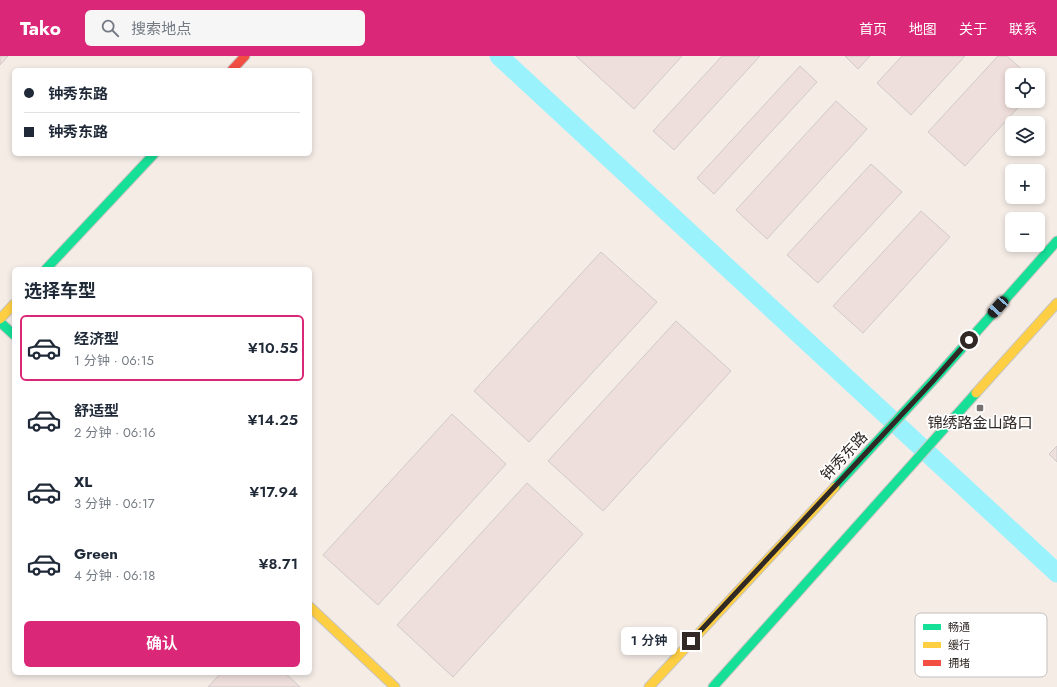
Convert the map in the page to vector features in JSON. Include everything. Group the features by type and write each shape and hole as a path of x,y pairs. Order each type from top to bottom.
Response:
{"main road":[{"path":"234,68 245,56"},
{"path":"48,267 152,156"},
{"name":"钟秀东路","path":"649,687 945,368 1057,241"},
{"path":"713,687 1057,303"},
{"path":"0,319 12,306"},
{"path":"0,322 12,333"},
{"path":"312,609 395,687"}],"shaded area":[{"path":"0,56 1057,56 1057,687 0,687"}],"building":[{"path":"0,56 8,56 0,65"},
{"path":"576,56 682,56 634,109"},
{"path":"722,56 760,56 674,150 653,131"},
{"path":"845,56 870,56 858,69"},
{"path":"902,56 965,56 911,115 877,83"},
{"path":"998,56 1007,56 1020,68 1005,68 1005,108 1018,108 1010,116 1005,116 1005,122 965,166 928,132"},
{"path":"800,66 817,82 714,194 697,178"},
{"path":"836,101 867,129 767,239 736,210"},
{"path":"871,164 902,192 818,283 787,255"},
{"path":"921,211 950,237 863,333 833,306"},
{"path":"601,252 657,302 529,442 474,391"},
{"path":"676,321 731,371 603,511 548,461"},
{"path":"452,414 506,464 378,605 323,555"},
{"path":"1057,446 1057,462 1049,454"},
{"path":"527,483 583,534 453,677 397,625"},
{"path":"219,675 287,675 300,687 208,687"}],"waterway":[{"path":"499,56 1057,573"}],"traffic: fast":[{"path":"48,267 152,156"},
{"path":"835,487 940,373 1057,241"},
{"path":"0,322 12,333"},
{"path":"713,687 976,393"}],"traffic: slow":[{"path":"976,393 1057,303"},
{"path":"0,319 12,306"},
{"path":"649,687 835,487"},
{"path":"312,609 395,687"}],"traffic: jam":[{"path":"234,68 245,56"}],"place":[{"name":"锦绣路金山路口","path":"980,408"}],"route":[{"path":"691,641 932,382 969,340"}]}
